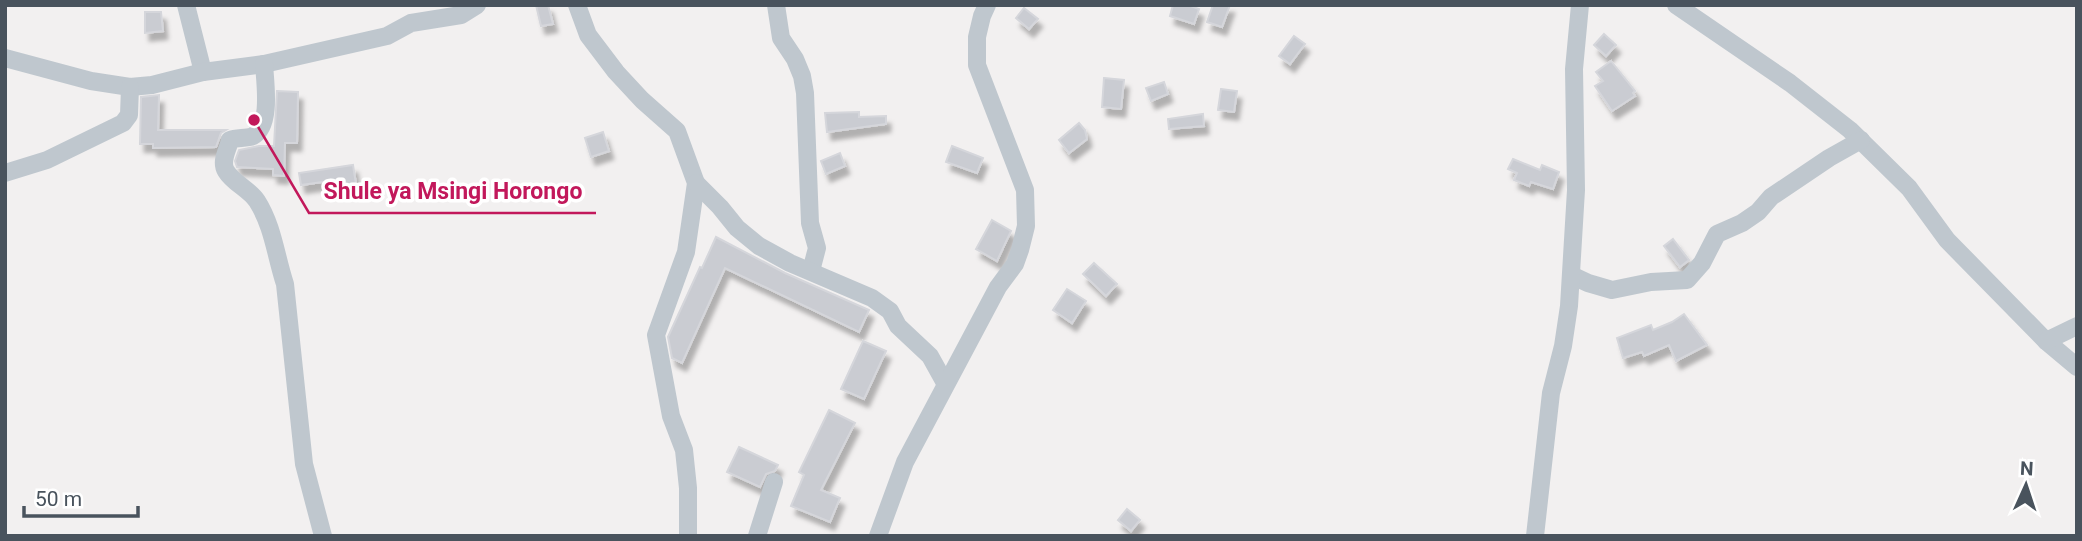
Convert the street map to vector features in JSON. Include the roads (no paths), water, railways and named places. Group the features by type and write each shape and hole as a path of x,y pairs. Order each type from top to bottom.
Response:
{"street":[{"path":"186,5 203,72"},
{"path":"411,23 418,5"},
{"path":"5,58 91,81 130,87 152,85 203,72 264,64 387,36 411,23 461,15 477,5"},
{"path":"577,5 588,35 616,72 677,131 696,183 737,228 759,246 790,264 872,298 890,311 898,326 930,356 945,383"},
{"path":"776,5 781,38 795,59 805,93 810,223 817,248 811,271"},
{"path":"878,536 905,462 998,287 1015,264 1026,226 1025,190 1021,176 978,65 977,37 987,5"},
{"path":"1535,536 1551,393 1563,346 1571,275 1576,190 1574,69 1580,5"},
{"path":"1676,5 1790,83 1861,140 1909,188 1947,240 2046,341 2077,367"},
{"path":"264,64 263,125 252,136 230,140 223,161 226,172 251,192 259,203 274,242 285,284 304,464 323,536"},
{"path":"5,173 47,160 123,123 129,115 130,87"},
{"path":"1571,275 1588,284 1612,289 1651,282 1687,280 1702,263 1717,234 1742,223 1758,212 1772,197 1829,158 1861,140"},
{"path":"688,536 688,488 684,450 671,416 656,335 686,252 696,183"},
{"path":"2046,341 2077,326"},
{"path":"757,536 774,482"}],"place":[{"name":"Shule ya Msingi Horongo","path":"254,120"}]}
